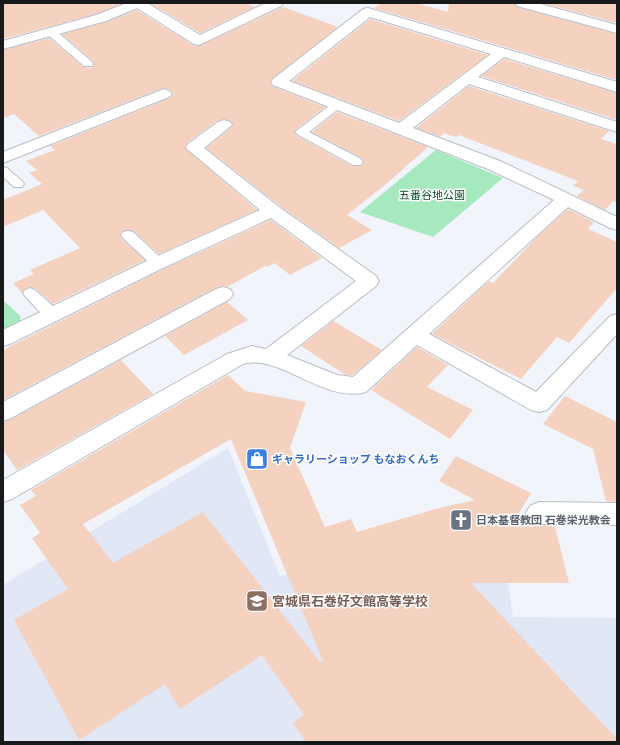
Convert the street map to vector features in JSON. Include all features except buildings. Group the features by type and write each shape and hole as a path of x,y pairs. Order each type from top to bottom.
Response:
{"street":[{"path":"3,45 101,18 138,3 199,41 276,3"},
{"path":"522,3 617,29"},
{"path":"90,8 101,18"},
{"path":"617,87 368,12 278,82 494,165 617,224"},
{"path":"400,130 502,52"},
{"path":"468,79 617,127"},
{"path":"3,158 164,94"},
{"path":"224,125 194,148 273,211 369,282 269,358"},
{"path":"3,492 235,358 252,354 269,358 334,383 358,386 566,199"},
{"path":"3,339 158,263 273,211"},
{"path":"3,412 223,294"},
{"path":"415,335 539,404 614,330"},
{"path":"539,513 617,514"}],"lane":[{"path":"50,32 88,64"},
{"path":"337,105 301,132 357,162"},
{"path":"3,171 18,184"},
{"path":"128,235 158,263"},
{"path":"30,293 52,314"}],"shaded area":[{"name":"宮城県石巻好文館高等学校","path":"228,448 280,576 402,539 505,561 513,617 617,618 617,742 3,742 3,585"}],"green space":[{"name":"五番谷地公園","path":"436,150 503,178 433,237 360,212"},
{"path":"3,300 21,317 18,326 3,334"}],"place":[{"name":"ギャラリーショップ もなおくんち","path":"257,459"},
{"name":"日本基督教団 石巻栄光教会","path":"461,520"},
{"name":"宮城県石巻好文館高等学校","path":"257,601"}]}
